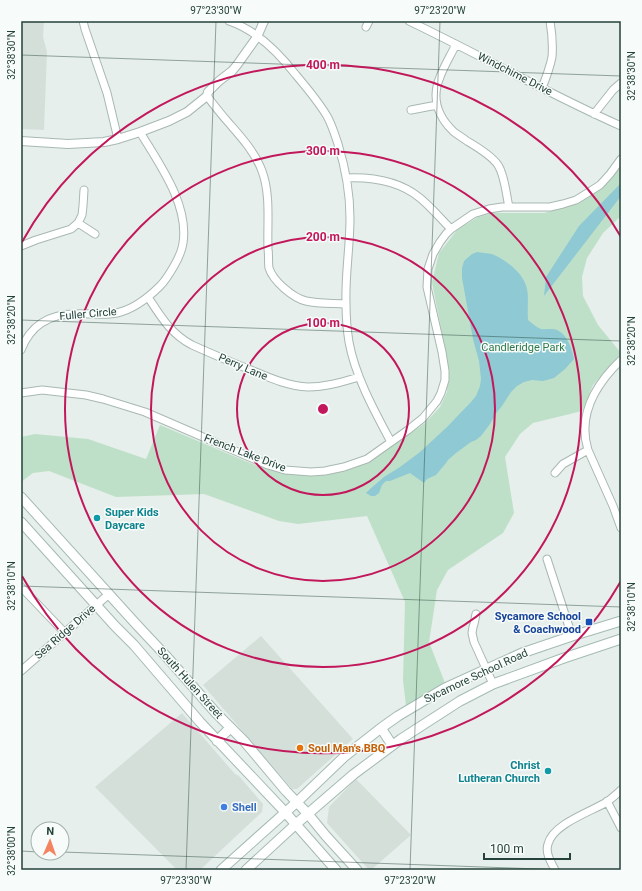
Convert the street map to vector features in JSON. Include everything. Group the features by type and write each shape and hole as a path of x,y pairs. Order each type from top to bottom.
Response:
{"main road":[{"name":"South Hulen Street","path":"21,497 166,656 357,870"},
{"name":"South Hulen Street","path":"21,522 134,645 217,741 285,812 336,870"},
{"name":"Sycamore School Road","path":"222,870 344,757 381,728 410,709 445,688 486,669 537,648 621,621"},
{"name":"Sycamore School Road","path":"246,870 354,774 392,745 460,701 493,684 564,658 621,640"},
{"path":"152,666 166,656"},
{"path":"217,741 230,728"},
{"path":"381,728 392,745"}],"street":[{"path":"83,21 108,93 118,139"},
{"path":"229,21 247,29 257,36 286,63 319,103 328,118 335,135 347,178 350,218 346,304 349,342 359,377 391,442"},
{"path":"21,140 78,143 104,142 140,132 169,121 187,112 232,71 257,36 264,21"},
{"name":"Windchime Drive","path":"409,21 594,114 621,126"},
{"path":"542,88 552,57 550,21"},
{"path":"456,44 439,78 436,92 437,105 441,116 454,132 482,150 497,164 502,172 509,207"},
{"path":"594,114 613,90 621,83"},
{"path":"206,96 245,141 253,152 262,171 268,199 269,268 275,279 284,289 295,297 306,301 346,304"},
{"path":"411,110 437,105"},
{"name":"Fuller Circle","path":"21,350 30,333 39,324 49,318 60,315 74,314 108,314 118,312 140,303 165,281 179,257 183,244 183,233 182,219 178,202 168,180 140,132"},
{"name":"French Lake Drive","path":"21,393 42,390 86,395 103,399 145,412 268,465 284,470 311,472 344,467 367,458 408,430 428,414 441,393 445,380 445,371 427,287 428,269 440,242 450,229 468,217 489,208 550,207 576,200 600,185 621,159"},
{"path":"347,178 364,178 389,181 408,190 421,199 450,229"},
{"path":"21,244 70,229 78,223 82,215 84,190"},
{"path":"78,223 95,234"},
{"name":"Perry Lane","path":"148,297 165,323 182,340 192,346 272,379 307,387 337,384 359,377"},
{"path":"620,363 604,378 595,391 588,407 585,431 588,450 613,506 621,528"},
{"path":"555,473 563,464 588,450"},
{"path":"546,559 572,636"},
{"path":"21,587 65,633"},
{"name":"Sea Ridge Drive","path":"21,671 109,594"},
{"path":"476,614 472,633 474,642 493,684"},
{"path":"556,870 549,859 547,851 552,834 560,827 607,801 621,790"},
{"path":"607,801 621,828"}],"shaded area":[{"path":"21,21 44,21 43,37 47,52 44,130 21,129"},
{"path":"261,636 353,739 297,789 292,789 203,685"},
{"path":"182,713 263,804 262,812 200,870 177,870 95,787"},
{"path":"356,779 411,835 371,870 369,870 327,823 329,807"}],"green space":[{"name":"Candleridge Park","path":"621,157 621,216 603,233 587,258 582,277 583,296 598,325 621,353 593,385 582,411 533,423 520,434 505,457 514,513 503,533 448,570 437,590 429,642 445,683 406,706 403,680 405,602 367,516 298,524 279,521 204,494 116,497 49,471 33,473 21,482 21,437 35,434 88,439 146,459 160,425 257,466 291,475 331,474 371,460 425,423 440,407 447,392 448,365 432,282 439,253 457,230 478,217 493,213 544,213 579,203 605,184"}],"water":[{"path":"621,183 621,196 544,296 546,277 579,226"},
{"path":"477,252 492,254 508,263 518,272 527,289 528,320 541,329 555,329 561,332 568,342 574,359 554,378 543,381 532,380 517,386 511,392 481,436 456,453 448,460 436,475 427,479 424,483 410,473 390,481 386,481 382,485 379,493 375,496 371,496 366,493 384,477 420,452 447,427 476,396 481,379 479,361 473,339 462,278 462,268 464,261 472,254"}],"place":[{"name":"Super Kids Daycare","path":"97,518"},
{"name":"Sycamore School & Coachwood","path":"589,622"},
{"name":"Soul Man's BBQ","path":"300,748"},
{"name":"Christ Lutheran Church","path":"548,771"},
{"name":"Shell","path":"224,807"}]}
